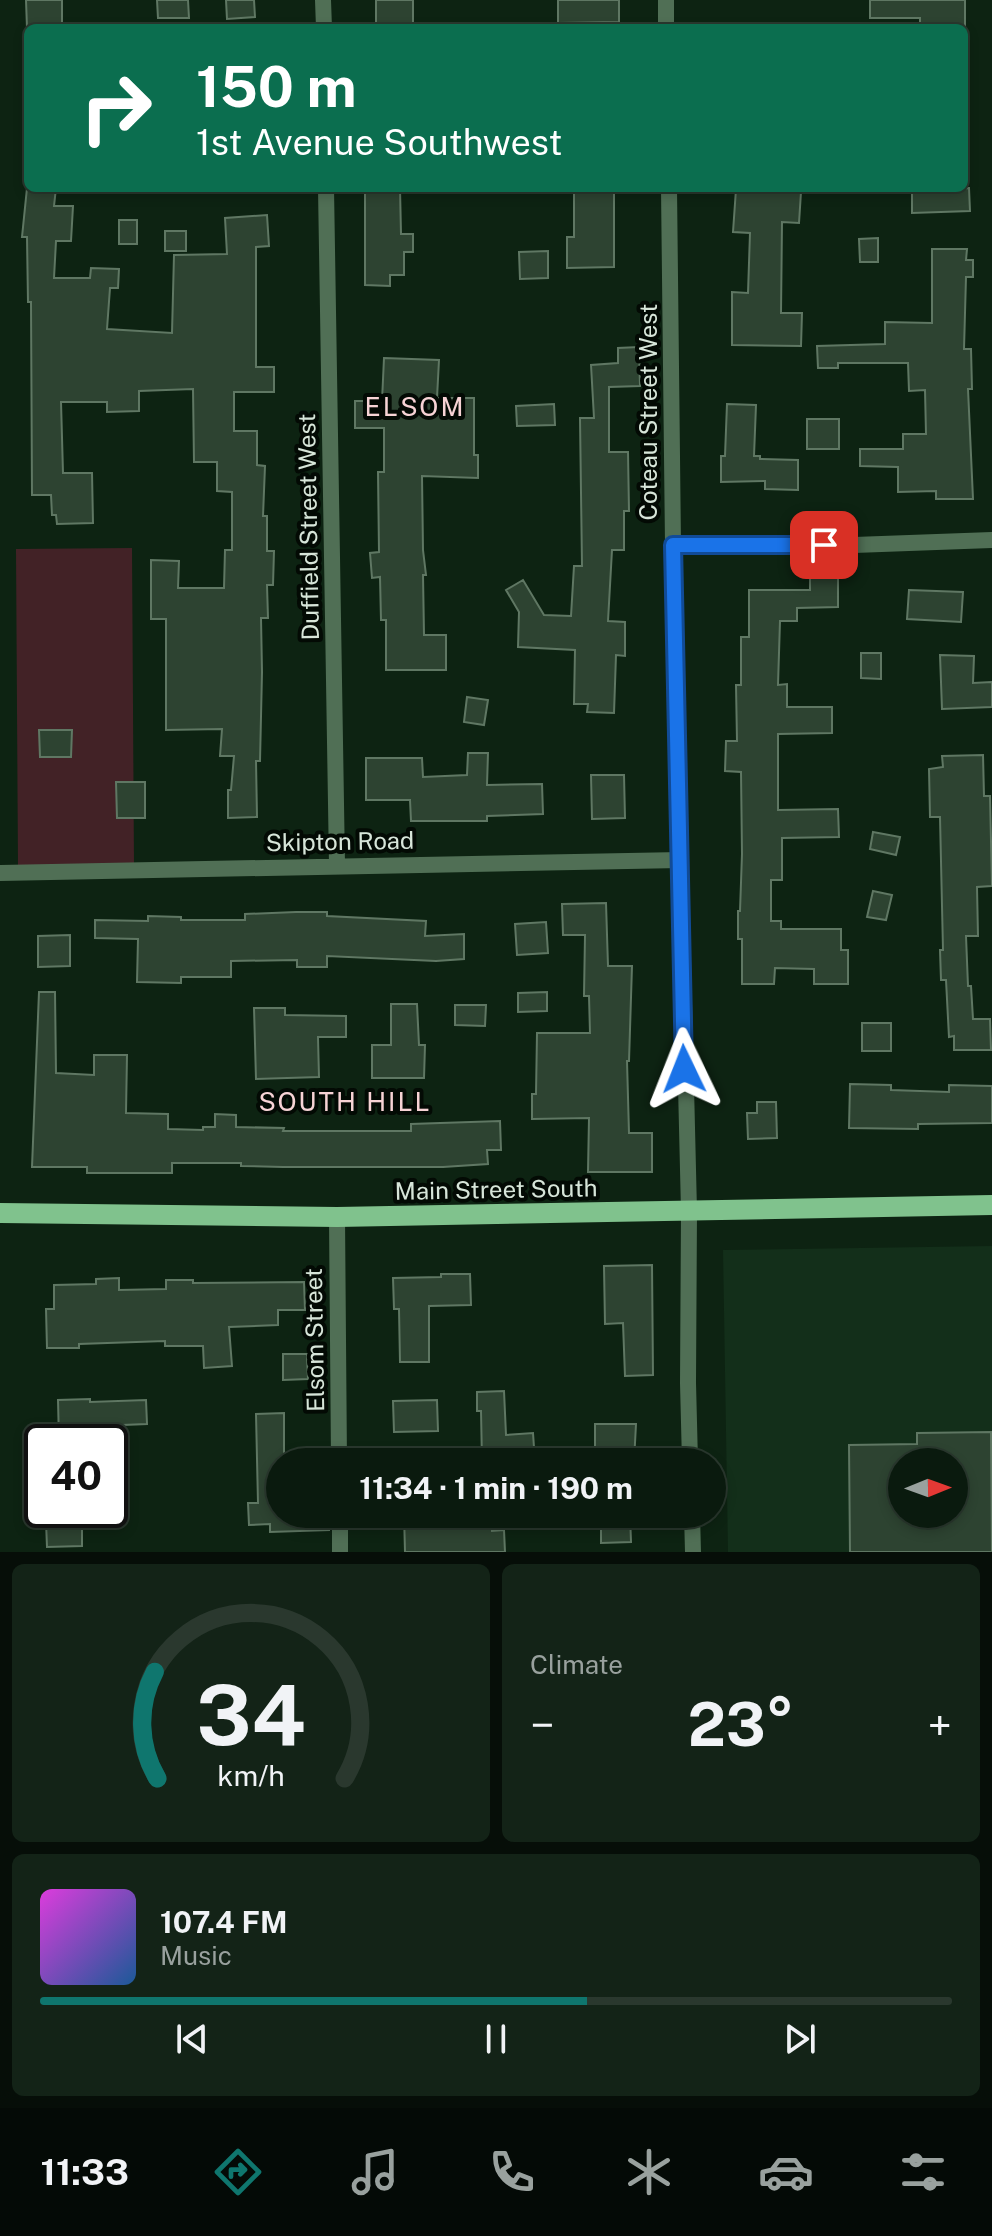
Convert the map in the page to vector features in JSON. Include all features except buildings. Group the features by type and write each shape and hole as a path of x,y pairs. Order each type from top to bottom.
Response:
{"main road":[{"name":"Main Street South","path":"0,1213 337,1217 992,1205"}],"street":[{"path":"323,0 324,24"},
{"path":"666,0 666,24"},
{"name":"Duffield Street West","path":"326,192 337,865"},
{"name":"Coteau Street West","path":"669,192 673,545 689,1211 690,1448"},
{"path":"673,545 854,545 992,540"},
{"name":"Skipton Road","path":"0,873 681,860"},
{"name":"Elsom Street","path":"337,1217 339,1448"},
{"path":"340,1528 340,1552"},
{"path":"692,1528 693,1552"}],"shaded area":[{"path":"132,548 134,866 18,867 16,549"},
{"path":"992,1246 992,1552 728,1552 723,1250"}],"district":[{"name":"ELSOM","path":"415,406"},
{"name":"SOUTH HILL","path":"345,1101"}],"route":[{"path":"684,1069 673,545 824,545"}]}
